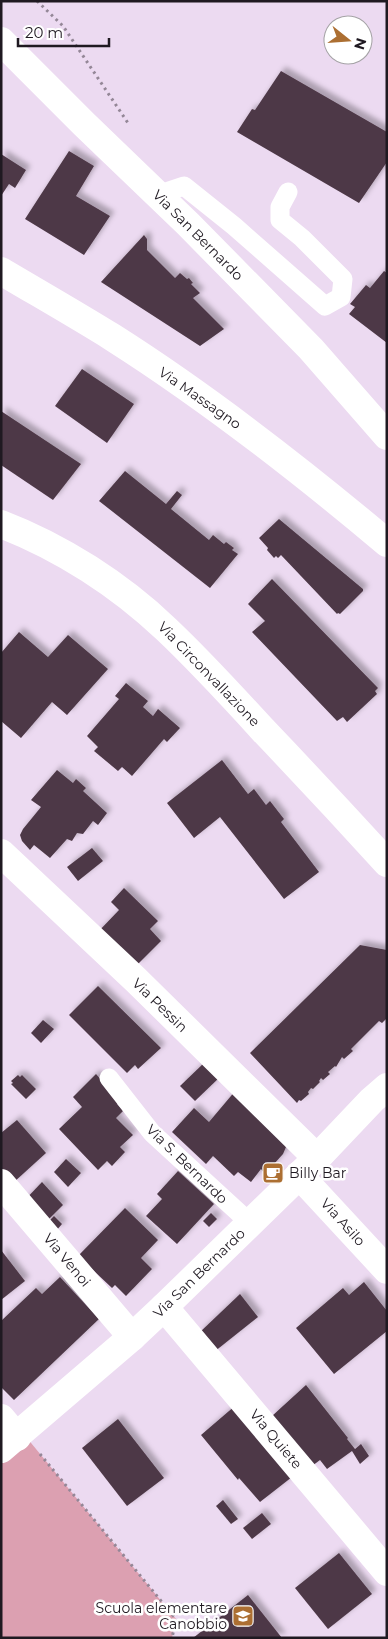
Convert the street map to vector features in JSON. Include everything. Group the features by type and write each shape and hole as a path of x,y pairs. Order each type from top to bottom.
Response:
{"street":[{"name":"Via San Bernardo","path":"1,41 311,349 387,436"},
{"name":"Via Massagno","path":"1,271 111,336 202,398 322,488 387,543"},
{"name":"Via Circonvallazione","path":"1,524 44,543 81,565 131,599 166,628 223,686 387,862"},
{"name":"Via Pessin","path":"1,853 136,980 308,1167"},
{"name":"Via San Bernardo","path":"10,1434 132,1337 308,1167 382,1102"},
{"name":"Via Asilo","path":"308,1167 387,1270"},
{"name":"Via Venoi","path":"1,1183 132,1337"},
{"name":"Via Quiete","path":"164,1307 387,1572"}],"lane":[{"path":"157,195 184,186 234,226 325,306 341,297 343,279 302,238 280,220 280,207 288,192"},
{"name":"Via S. Bernardo","path":"108,1078 152,1133 250,1223"}],"path":[{"path":"37,1 63,26 132,129"},
{"path":"10,1434 176,1619 172,1638"}],"shaded area":[{"path":"22,1432 176,1619 172,1638 1,1638 1,1449"}],"building":[{"path":"281,71 387,132 387,162 359,203 237,132 252,109 255,110"},
{"path":"69,151 94,166 76,196 110,216 84,255 25,219"},
{"path":"1,154 26,170 15,188 9,184 1,196"},
{"path":"144,235 147,239 147,250 175,278 180,273 187,279 189,278 193,283 191,284 200,293 193,298 224,329 200,346 101,282"},
{"path":"384,271 387,273 387,343 349,314 355,307 350,304 366,285 370,288"},
{"path":"82,369 134,404 107,443 55,406"},
{"path":"1,411 81,464 53,500 1,465"},
{"path":"125,471 166,504 177,491 182,495 171,509 209,540 213,535 224,544 226,542 234,548 232,550 238,554 210,588 99,501"},
{"path":"279,519 363,589 340,614 337,614 281,555 278,558 276,556 274,558 259,538"},
{"path":"272,579 378,688 375,691 377,694 347,722 343,717 337,721 252,632 265,621 248,604"},
{"path":"19,632 48,657 68,635 108,669 67,715 52,702 21,738 1,721 1,653"},
{"path":"126,683 148,701 143,707 153,716 158,709 180,728 167,742 164,739 132,776 122,767 118,771 94,751 98,747 87,736 119,699 115,696"},
{"path":"222,760 248,794 254,789 266,805 270,801 284,819 281,822 319,872 284,899 220,817 194,838 167,803"},
{"path":"57,770 73,783 76,779 86,788 83,791 107,813 98,825 93,821 83,834 77,833 72,841 67,839 50,858 34,845 30,850 22,841 20,835 41,807 31,800"},
{"path":"92,848 103,861 78,881 67,867"},
{"path":"124,888 158,921 150,929 161,941 137,965 96,934 119,910 111,902"},
{"path":"360,945 387,950 387,1018 382,1023 379,1021 351,1049 353,1051 344,1059 342,1057 336,1067 328,1072 330,1074 323,1080 321,1078 320,1082 308,1092 309,1094 297,1103 250,1053"},
{"path":"98,986 161,1048 138,1069 135,1065 127,1073 69,1015"},
{"path":"43,1020 54,1029 41,1043 31,1033"},
{"path":"206,1061 221,1076 195,1101 180,1086"},
{"path":"96,1074 120,1101 117,1104 123,1111 116,1118 133,1135 120,1147 125,1152 112,1166 107,1161 98,1170 59,1129 82,1107 73,1097"},
{"path":"18,1075 20,1077 22,1075 36,1089 26,1099 11,1084 13,1083 11,1081"},
{"path":"236,1090 285,1143 286,1147 283,1154 265,1174 261,1169 251,1182 238,1172 234,1176 213,1156 206,1164 172,1132 194,1108 209,1122"},
{"path":"17,1120 46,1153 13,1183 1,1169 1,1133"},
{"path":"66,1159 81,1173 68,1187 54,1172"},
{"path":"178,1171 214,1204 177,1244 146,1216 162,1199 157,1194"},
{"path":"42,1182 63,1205 44,1224 22,1203"},
{"path":"125,1208 158,1240 141,1258 152,1269 126,1296 115,1285 112,1288 78,1256"},
{"path":"211,1213 217,1219 209,1227 203,1221"},
{"path":"54,1216 62,1224 56,1231 48,1222"},
{"path":"1,1250 25,1281 1,1300"},
{"path":"60,1277 99,1319 14,1400 1,1387 1,1321 36,1288 42,1294"},
{"path":"364,1282 387,1311 387,1331 334,1374 296,1328 343,1288 349,1295"},
{"path":"240,1294 258,1317 214,1352 199,1333"},
{"path":"306,1385 355,1449 361,1444 369,1456 360,1464 352,1451 327,1469 320,1460 312,1466 272,1416"},
{"path":"236,1405 292,1477 260,1502 239,1478 238,1480 201,1435"},
{"path":"118,1419 164,1478 127,1506 82,1448"},
{"path":"223,1500 238,1519 231,1524 216,1506"},
{"path":"262,1513 271,1524 252,1539 243,1528"},
{"path":"339,1553 372,1594 328,1629 295,1588"},
{"name":"Scuola elementare Canobbio","path":"248,1595 282,1638 193,1638"}],"place":[{"name":"Billy Bar","path":"273,1173"},
{"name":"Scuola elementare Canobbio","path":"243,1616"}]}
